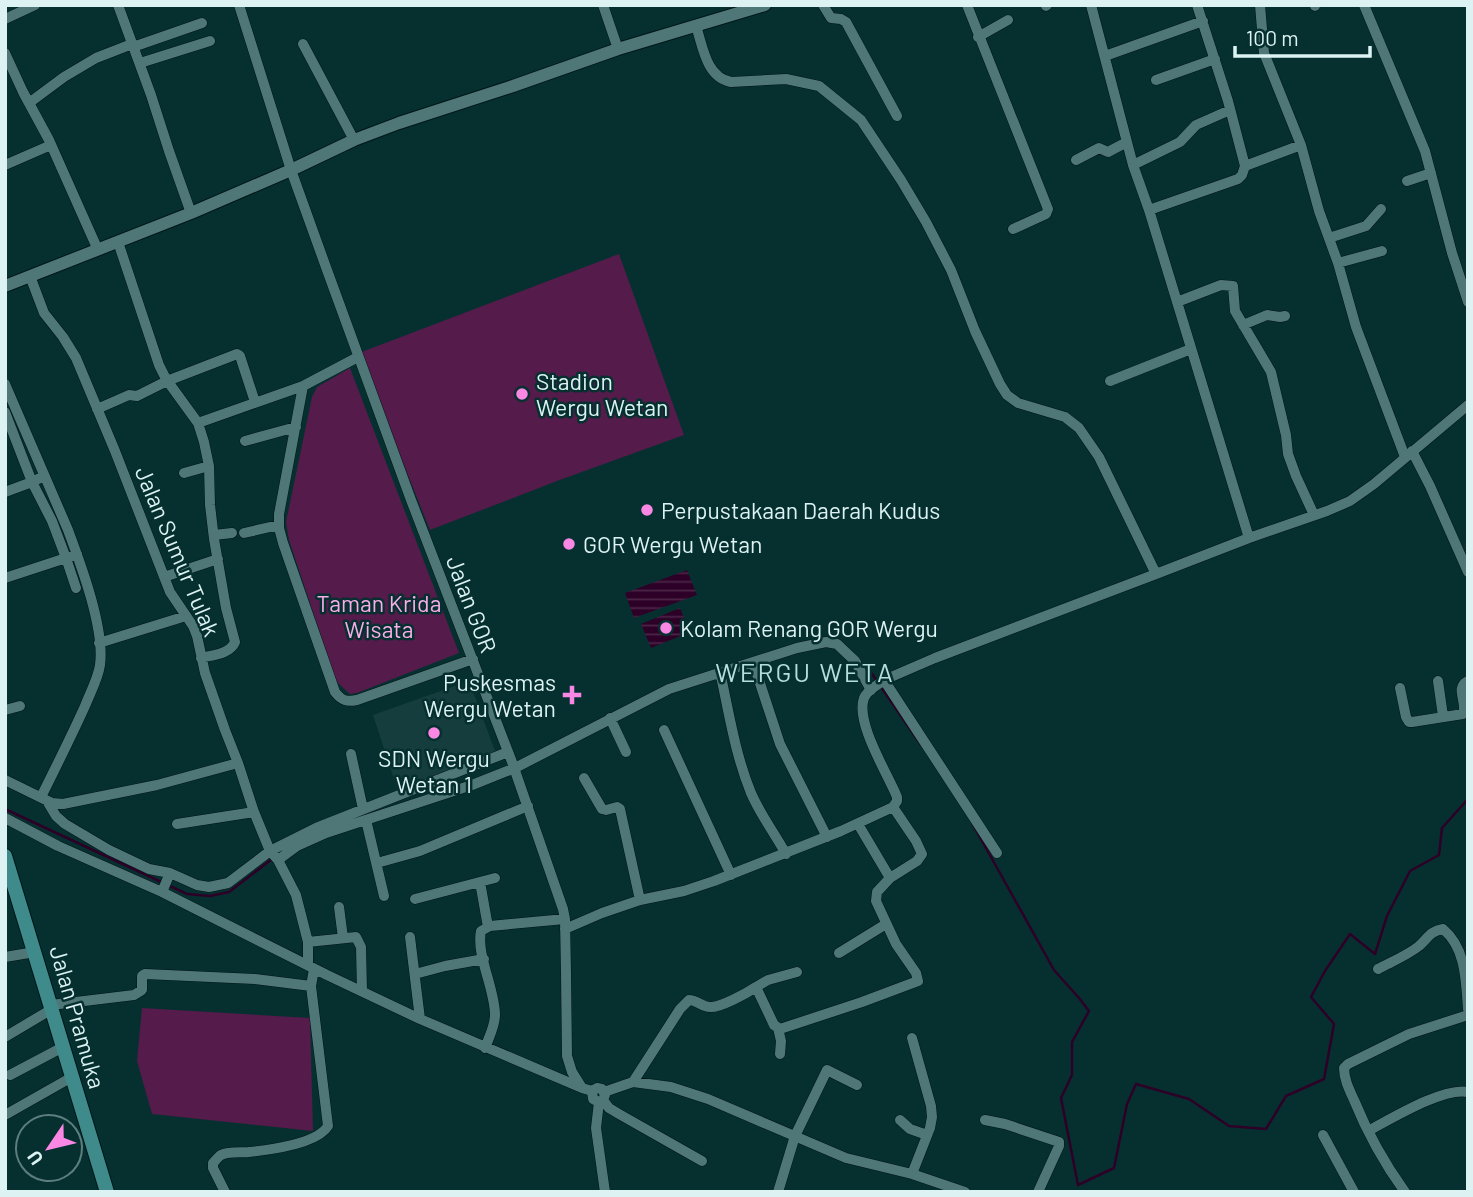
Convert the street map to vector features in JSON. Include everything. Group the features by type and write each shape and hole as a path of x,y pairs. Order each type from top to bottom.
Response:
{"main road":[{"name":"Jalan Pramuka","path":"5,856 107,1192"}],"street":[{"path":"5,19 35,5"},
{"path":"118,5 191,213"},
{"name":"Jalan GOR","path":"239,5 291,170 358,357 512,762 563,909 567,1056 572,1072 593,1099 602,1098 609,1108 702,1161"},
{"path":"603,5 618,49"},
{"path":"5,286 191,213 354,140 399,123 618,49 696,26 735,9 765,5"},
{"path":"823,5 831,18 846,22 897,116"},
{"path":"967,5 1048,209 1046,214 1013,229"},
{"path":"1091,5 1133,165 1249,537"},
{"path":"1149,210 1238,179 1245,166 1198,5"},
{"path":"1260,5 1264,53 1301,145 1356,327 1408,454 1430,486 1468,572"},
{"path":"1364,5 1425,151 1468,302"},
{"path":"978,37 1009,20"},
{"path":"1105,57 1203,21"},
{"path":"29,103 96,58 202,23"},
{"path":"696,26 711,69 722,80 731,82 786,79 819,86 861,120 926,222 951,270 975,331 1007,395 1018,403 1065,417 1079,428 1099,457 1156,575"},
{"path":"139,63 210,41"},
{"path":"303,44 354,140"},
{"path":"7,56 98,250"},
{"path":"1156,80 1215,59"},
{"path":"1133,165 1180,142 1199,123 1230,110"},
{"path":"1076,160 1099,149 1108,152 1127,142"},
{"path":"5,165 51,145"},
{"path":"1245,166 1301,145"},
{"path":"1407,181 1431,173"},
{"path":"1329,238 1366,226 1381,209"},
{"path":"118,242 159,365 167,381 198,423 209,466 214,535 226,608 235,642 234,646 223,653 201,658"},
{"path":"1338,263 1382,251"},
{"name":"Jalan Sumur Tulak","path":"30,276 44,313 76,358 170,592 197,636 201,658 254,812 296,895 308,942 328,1126 318,1136 285,1147 222,1154 213,1163 213,1168 225,1192"},
{"path":"1177,302 1222,285 1233,286 1235,311 1271,372 1288,454 1314,515"},
{"path":"1243,325 1267,315 1284,316"},
{"path":"1110,381 1191,349"},
{"path":"97,408 129,395 137,397 167,381 238,354 255,402"},
{"path":"198,423 303,386 358,357"},
{"path":"5,384 38,479"},
{"path":"303,386 279,525 335,692 341,699 357,700 473,659"},
{"path":"485,1048 495,1018 495,1007 484,959 481,930 488,927 565,924 640,900 684,891 786,854 893,807 897,797 873,748 863,717 864,699 878,685 935,658 1350,500 1374,484 1468,405"},
{"path":"5,412 38,479 68,530 76,588"},
{"path":"246,441 296,428"},
{"path":"184,473 209,466"},
{"path":"5,492 38,479"},
{"path":"244,533 279,525"},
{"path":"214,535 232,533"},
{"path":"5,578 71,556"},
{"path":"39,797 76,726 100,667 99,643 88,589 71,556"},
{"path":"164,578 218,559"},
{"path":"99,643 186,616"},
{"path":"274,856 311,839 472,786 512,762 669,689 797,648 826,642 832,642 842,649 878,685 997,853"},
{"path":"752,662 780,744 827,837"},
{"path":"720,672 746,780 752,796 786,854"},
{"path":"1438,681 1443,716"},
{"path":"1400,688 1409,722 1464,712 1461,685 1468,681"},
{"path":"5,710 20,706"},
{"path":"610,718 625,752"},
{"path":"664,730 731,875"},
{"path":"351,754 363,808"},
{"path":"39,797 56,816 109,850 149,869 209,887 229,883 316,828 363,808 458,770 512,762"},
{"path":"5,780 52,803 63,804 157,785 239,764"},
{"path":"584,778 602,809 620,809 640,900"},
{"path":"377,863 420,851 528,806"},
{"path":"778,1028 918,981 916,973 896,944 875,896 890,878 917,862 922,854 893,807"},
{"path":"177,824 254,812"},
{"path":"7,819 58,846 163,890 311,967 420,1019 587,1090"},
{"path":"366,820 384,896"},
{"path":"858,824 890,878"},
{"path":"163,890 170,874"},
{"path":"415,899 495,878"},
{"path":"480,882 488,927"},
{"path":"339,907 343,938"},
{"path":"839,953 886,924"},
{"path":"1378,969 1420,945 1436,930 1443,929 1462,958 1468,1009"},
{"path":"308,942 356,937 360,943 362,991"},
{"path":"410,937 420,1019"},
{"path":"5,957 35,952"},
{"path":"415,974 484,959"},
{"path":"605,1192 596,1128 602,1098 633,1082 680,1009 689,1000 706,1007 715,1007 768,980 797,972"},
{"path":"5,1037 52,1007 134,995 142,990 142,976 145,974 255,979 311,986"},
{"path":"756,987 774,1025 778,1028 780,1054"},
{"path":"1405,1192 1368,1131 1349,1088 1344,1068 1409,1034 1468,1015"},
{"path":"912,1038 932,1106 927,1135 912,1174"},
{"path":"10,1075 63,1047"},
{"path":"778,1192 795,1136 827,1070 857,1085"},
{"path":"5,1115 72,1077"},
{"path":"633,1082 684,1091 846,1158 912,1174 965,1192"},
{"path":"1368,1131 1425,1102 1455,1091 1468,1092"},
{"path":"900,1120 910,1129 927,1135"},
{"path":"985,1120 1059,1142 1038,1192"},
{"path":"1323,1135 1354,1192"}],"shaded area":[{"path":"687,570 697,595 634,618 625,593"},
{"name":"Kolam Renang GOR Wergu","path":"680,608 690,632 651,648 641,624"},
{"name":"SDN Wergu Wetan 1","path":"469,681 495,751 399,794 373,715"}],"green space":[{"name":"Stadion Wergu Wetan","path":"619,254 684,435 430,530 359,353"},
{"name":"Taman Krida Wisata","path":"350,368 459,653 350,694 338,683 333,672 289,540 286,522 312,397 317,387"},
{"path":"142,1008 310,1018 313,1131 152,1114 137,1061"}],"waterway":[{"path":"860,663 877,681"},
{"path":"881,687 921,745"},
{"path":"972,823 1054,970 1089,1011 1072,1042 1072,1075 1061,1098 1078,1185 1114,1168 1127,1104 1136,1084 1189,1099 1229,1126 1266,1129 1286,1096 1324,1079 1334,1024 1311,997 1350,934 1375,954 1387,916 1410,871 1439,855 1442,828 1468,799"},
{"path":"5,809 187,894 210,896 229,892 272,859"}],"place":[{"name":"Stadion Wergu Wetan","path":"522,394"},
{"name":"Perpustakaan Daerah Kudus","path":"647,510"},
{"name":"GOR Wergu Wetan","path":"569,544"},
{"name":"Kolam Renang GOR Wergu","path":"666,628"},
{"name":"Puskesmas Wergu Wetan","path":"572,695"},
{"name":"SDN Wergu Wetan 1","path":"434,733"}],"district":[{"name":"WERGU WETA","path":"805,671"}]}
